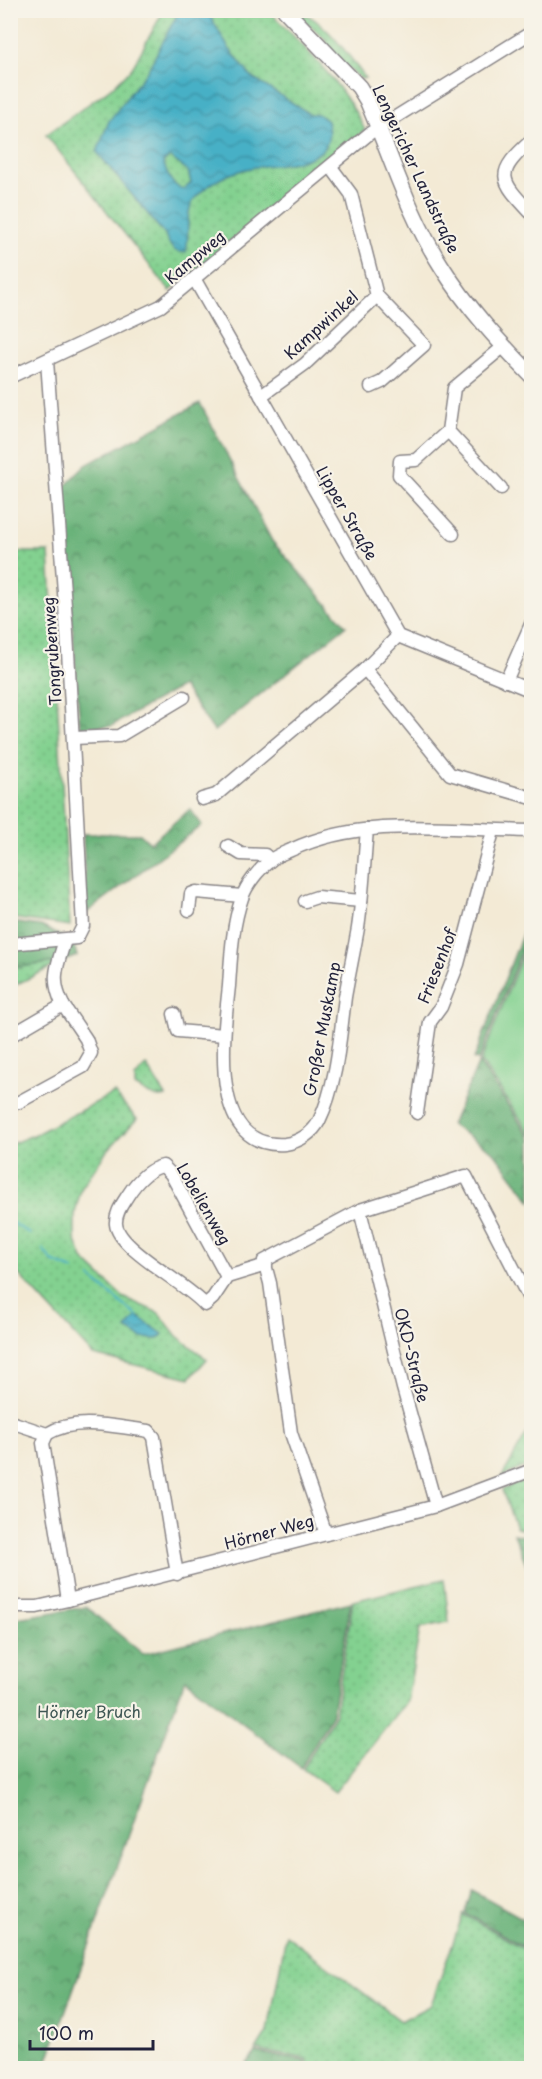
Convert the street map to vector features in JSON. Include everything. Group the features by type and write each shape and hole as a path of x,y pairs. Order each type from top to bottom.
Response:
{"main road":[{"name":"Lengericher Landstraße","path":"285,10 358,87 379,127 420,227 441,266 462,298 531,376"}],"street":[{"name":"Kampweg","path":"10,377 151,313 195,280 379,127 531,32"},
{"path":"531,140 510,159 504,176 506,186 531,214"},
{"name":"Kampwinkel","path":"261,396 305,364 377,296 351,194 331,167"},
{"name":"Lipper Straße","path":"195,280 398,636"},
{"path":"371,387 382,382 424,345 377,296"},
{"path":"453,534 399,474 400,461 416,460 448,431 454,388 503,347"},
{"name":"Tongrubenweg","path":"10,1103 19,1102 83,1067 91,1053 86,1039 55,989 55,971 71,939 83,926 74,738 47,361"},
{"path":"448,431 501,488"},
{"path":"506,681 531,622"},
{"path":"202,800 216,795 365,669 398,636 531,691"},
{"path":"365,669 450,774 531,798"},
{"path":"74,738 119,736 184,697"},
{"name":"Großer Muskamp","path":"367,830 361,902 329,1094 319,1122 309,1134 287,1144 261,1141 245,1128 231,1104 225,1085 224,1035 234,926 242,896 270,860 309,842 367,830 395,826 531,831"},
{"name":"Friesenhof","path":"417,1113 430,1022 441,1007 465,942 493,831"},
{"path":"228,846 242,854 266,855 270,860"},
{"path":"189,910 191,894 196,892 242,896"},
{"path":"305,901 317,897 361,902"},
{"path":"10,944 71,939"},
{"path":"10,1036 63,1005"},
{"path":"174,1014 178,1031 224,1035"},
{"name":"Lobelienweg","path":"163,1166 171,1174 227,1277 213,1298 205,1305 193,1291 144,1259 121,1236 116,1225 119,1210 132,1188 152,1168 163,1166"},
{"path":"227,1277 265,1263 360,1210 465,1176 531,1304"},
{"name":"OKD-Straße","path":"360,1210 403,1388 436,1506"},
{"path":"265,1263 291,1433 326,1534"},
{"path":"11,1422 47,1434"},
{"path":"68,1600 43,1443 47,1434 55,1429 86,1424 149,1431 154,1437 177,1574"},
{"name":"Hörner Weg","path":"10,1607 37,1607 68,1600 436,1506 531,1470"}],"green space":[{"path":"164,10 269,11 334,81 365,130 170,291 46,135 115,85 132,68"},
{"path":"293,11 313,18 323,27 343,48 365,78 361,79 335,57 325,39"},
{"path":"200,403 272,541 346,626 214,731 182,686 111,726 80,727 62,489 86,465"},
{"path":"11,552 49,552 70,926 11,918"},
{"path":"190,809 202,825 86,913 83,834 140,834 150,843"},
{"path":"531,912 531,926 479,1060 474,1059"},
{"path":"10,922 41,926 73,942 77,956 64,961 11,968"},
{"path":"531,932 531,1135 481,1061"},
{"path":"64,961 11,987 11,968"},
{"path":"479,1062 531,1139 531,1201 494,1152 451,1125"},
{"path":"146,1065 166,1096 154,1096 135,1086 135,1078"},
{"path":"114,1093 137,1119 106,1152 81,1189 75,1213 75,1238 83,1259 123,1297 159,1313 177,1336 207,1359 190,1378 93,1355 11,1266 11,1144 36,1134"},
{"path":"531,1426 531,1464 502,1477"},
{"path":"531,1477 531,1531 516,1528 502,1490"},
{"path":"514,1534 531,1538 531,1573 530,1573"},
{"path":"444,1579 449,1622 420,1628 407,1701 335,1792 303,1769 335,1714 353,1601"},
{"name":"Hörner Bruch","path":"351,1602 332,1714 301,1768 185,1679 45,2068 11,2068 11,1619 86,1607 143,1654"},
{"path":"472,1890 531,1923 531,1951 465,1913"},
{"path":"463,1914 531,1953 531,2068 308,2068 307,2059 256,2050 268,2031 286,1935 401,2021 431,2005"},
{"path":"255,2052 305,2061 306,2068 244,2068"}],"water":[{"path":"179,11 207,11 228,47 252,78 310,114 318,114 327,121 329,136 325,147 316,155 305,160 243,170 221,178 207,187 195,198 190,210 186,252 178,252 172,248 165,235 97,152 109,121 148,70","holes":["170,157 188,171 191,183 184,189 170,179 163,162"]},
{"path":"137,1316 163,1334 158,1339 141,1338 126,1329"}],"waterway":[{"path":"10,1221 30,1234"},
{"path":"43,1249 52,1261 73,1270"},
{"path":"91,1278 137,1316"}]}
